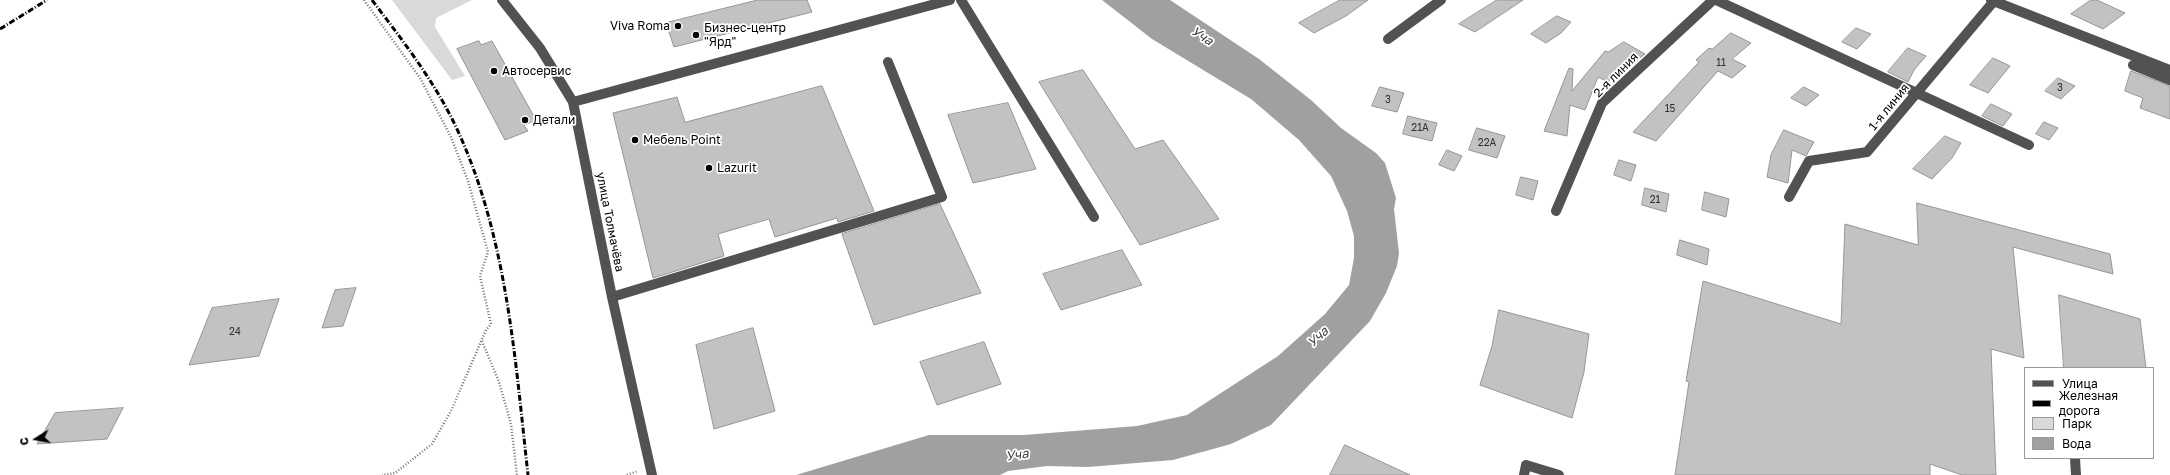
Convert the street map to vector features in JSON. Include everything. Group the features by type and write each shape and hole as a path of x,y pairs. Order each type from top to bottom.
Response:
{"street":[{"name":"улица Толмачёва","path":"503,0 540,48 573,102 612,297 651,471"},
{"path":"573,102 950,0"},
{"path":"961,0 1094,217"},
{"path":"1388,38 1440,0"},
{"path":"1715,0 2029,145"},
{"name":"2-я линия","path":"1556,211 1602,103 1715,0"},
{"path":"1993,1 2170,70"},
{"name":"1-я линия","path":"1789,197 1809,161 1868,152 1993,1"},
{"path":"612,297 942,197 888,62"},
{"path":"2133,65 2170,80"},
{"path":"2074,459 2076,475"},
{"path":"1524,475 1526,465 1559,475"}],"path":[{"path":"364,0 420,78 452,137 468,181 488,252 480,276 490,324 481,340 451,411 432,444 395,473 382,475"},
{"path":"481,340 499,382 511,424 517,475"}],"green space":[{"path":"392,0 472,0 436,18 435,27 465,76 452,80"}],"water":[{"name":"Уча","path":"1102,0 1170,0 1259,59 1311,100 1341,128 1376,153 1385,163 1396,198 1394,209 1399,253 1397,266 1386,293 1370,321 1271,425 1231,444 1173,460 1088,467 1047,466 1008,471 1000,475 796,475 929,435 1024,435 1137,426 1187,415 1278,356 1325,314 1349,285 1354,258 1354,236 1347,211 1331,176 1299,140 1251,99 1152,39"}],"building":[{"name":"Бизнес-центр \"Ярд\"","path":"758,0 807,0 812,12 674,47 666,23"},
{"path":"1340,0 1368,0 1346,16 1314,33 1299,23"},
{"path":"1497,0 1523,0 1475,32 1459,24"},
{"path":"2091,0 2097,0 2125,13 2103,29 2071,14"},
{"path":"1557,16 1571,22 1561,33 1546,43 1531,34"},
{"path":"1856,28 1871,34 1857,49 1842,42"},
{"path":"1731,33 1751,43 1732,59 1746,66 1732,78 1718,71 1656,141 1633,132 1699,62 1696,60 1709,48 1712,49"},
{"path":"479,41 481,45 492,41 536,120 524,125 528,131 505,140 457,49"},
{"path":"1624,42 1645,54 1633,63 1627,60 1608,82 1598,77 1585,110 1570,105 1567,136 1544,131 1569,68 1573,69 1572,91 1605,51 1608,52"},
{"path":"1908,48 1926,56 1914,70 1908,82 1888,72"},
{"path":"1993,58 2010,66 1988,93 1970,85"},
{"path":"1083,70 1135,149 1163,140 1219,219 1140,245 1039,82"},
{"path":"2131,71 2170,86 2170,119 2140,108 2143,98 2125,91"},
{"path":"2058,78 2075,86 2061,99 2045,91"},
{"path":"822,86 874,211 838,222 837,218 775,237 769,219 718,234 724,256 653,278 613,113 677,97 685,122"},
{"path":"1380,87 1404,93 1397,112 1372,106"},
{"path":"1804,87 1819,95 1806,106 1791,98"},
{"path":"1008,103 1036,169 973,183 948,115"},
{"path":"1991,104 2012,114 2003,126 1982,116"},
{"path":"1408,116 1437,123 1432,141 1403,134"},
{"path":"2044,122 2058,128 2049,140 2036,134"},
{"path":"1477,128 1505,136 1497,158 1469,150"},
{"path":"1784,130 1814,142 1806,156 1792,150 1788,183 1767,177 1771,155"},
{"path":"1945,136 1961,143 1952,158 1932,179 1913,169"},
{"path":"1447,150 1462,156 1454,171 1439,165"},
{"path":"1619,160 1636,165 1631,181 1614,175"},
{"path":"1521,177 1538,181 1533,200 1516,195"},
{"path":"1645,188 1669,194 1666,212 1642,205"},
{"path":"1705,192 1729,199 1726,217 1702,210"},
{"path":"1917,203 2110,254 2113,274 2013,247 2024,358 1991,349 1996,475 1962,475 1930,464 1930,475 1675,475 1689,382 1686,381 1703,281 1841,324 1845,224 1918,245"},
{"path":"940,204 981,293 874,325 842,234"},
{"path":"1680,240 1709,249 1707,265 1677,255"},
{"path":"1122,250 1142,285 1061,310 1043,274"},
{"path":"356,288 343,326 322,328 335,290"},
{"path":"2059,295 2140,319 2146,367 2064,367"},
{"path":"279,299 259,356 189,365 212,308"},
{"path":"1499,310 1589,334 1584,372 1572,418 1480,385 1492,346"},
{"path":"753,328 775,411 714,429 696,345"},
{"path":"984,342 1001,384 937,405 920,362"},
{"path":"123,408 107,439 37,444 55,413"},
{"path":"1345,445 1410,475 1330,475"}],"railway":[{"path":"0,29 47,0"},
{"path":"372,0 429,78 457,129 474,170 498,255 506,299 513,343 528,475"}],"place":[{"name":"Viva Roma","path":"678,26"},
{"name":"Бизнес-центр \"Ярд\"","path":"696,35"},
{"name":"Автосервис","path":"494,71"},
{"name":"Детали","path":"525,120"},
{"name":"Мебель Point","path":"635,140"},
{"name":"Lazurit","path":"709,168"}]}
